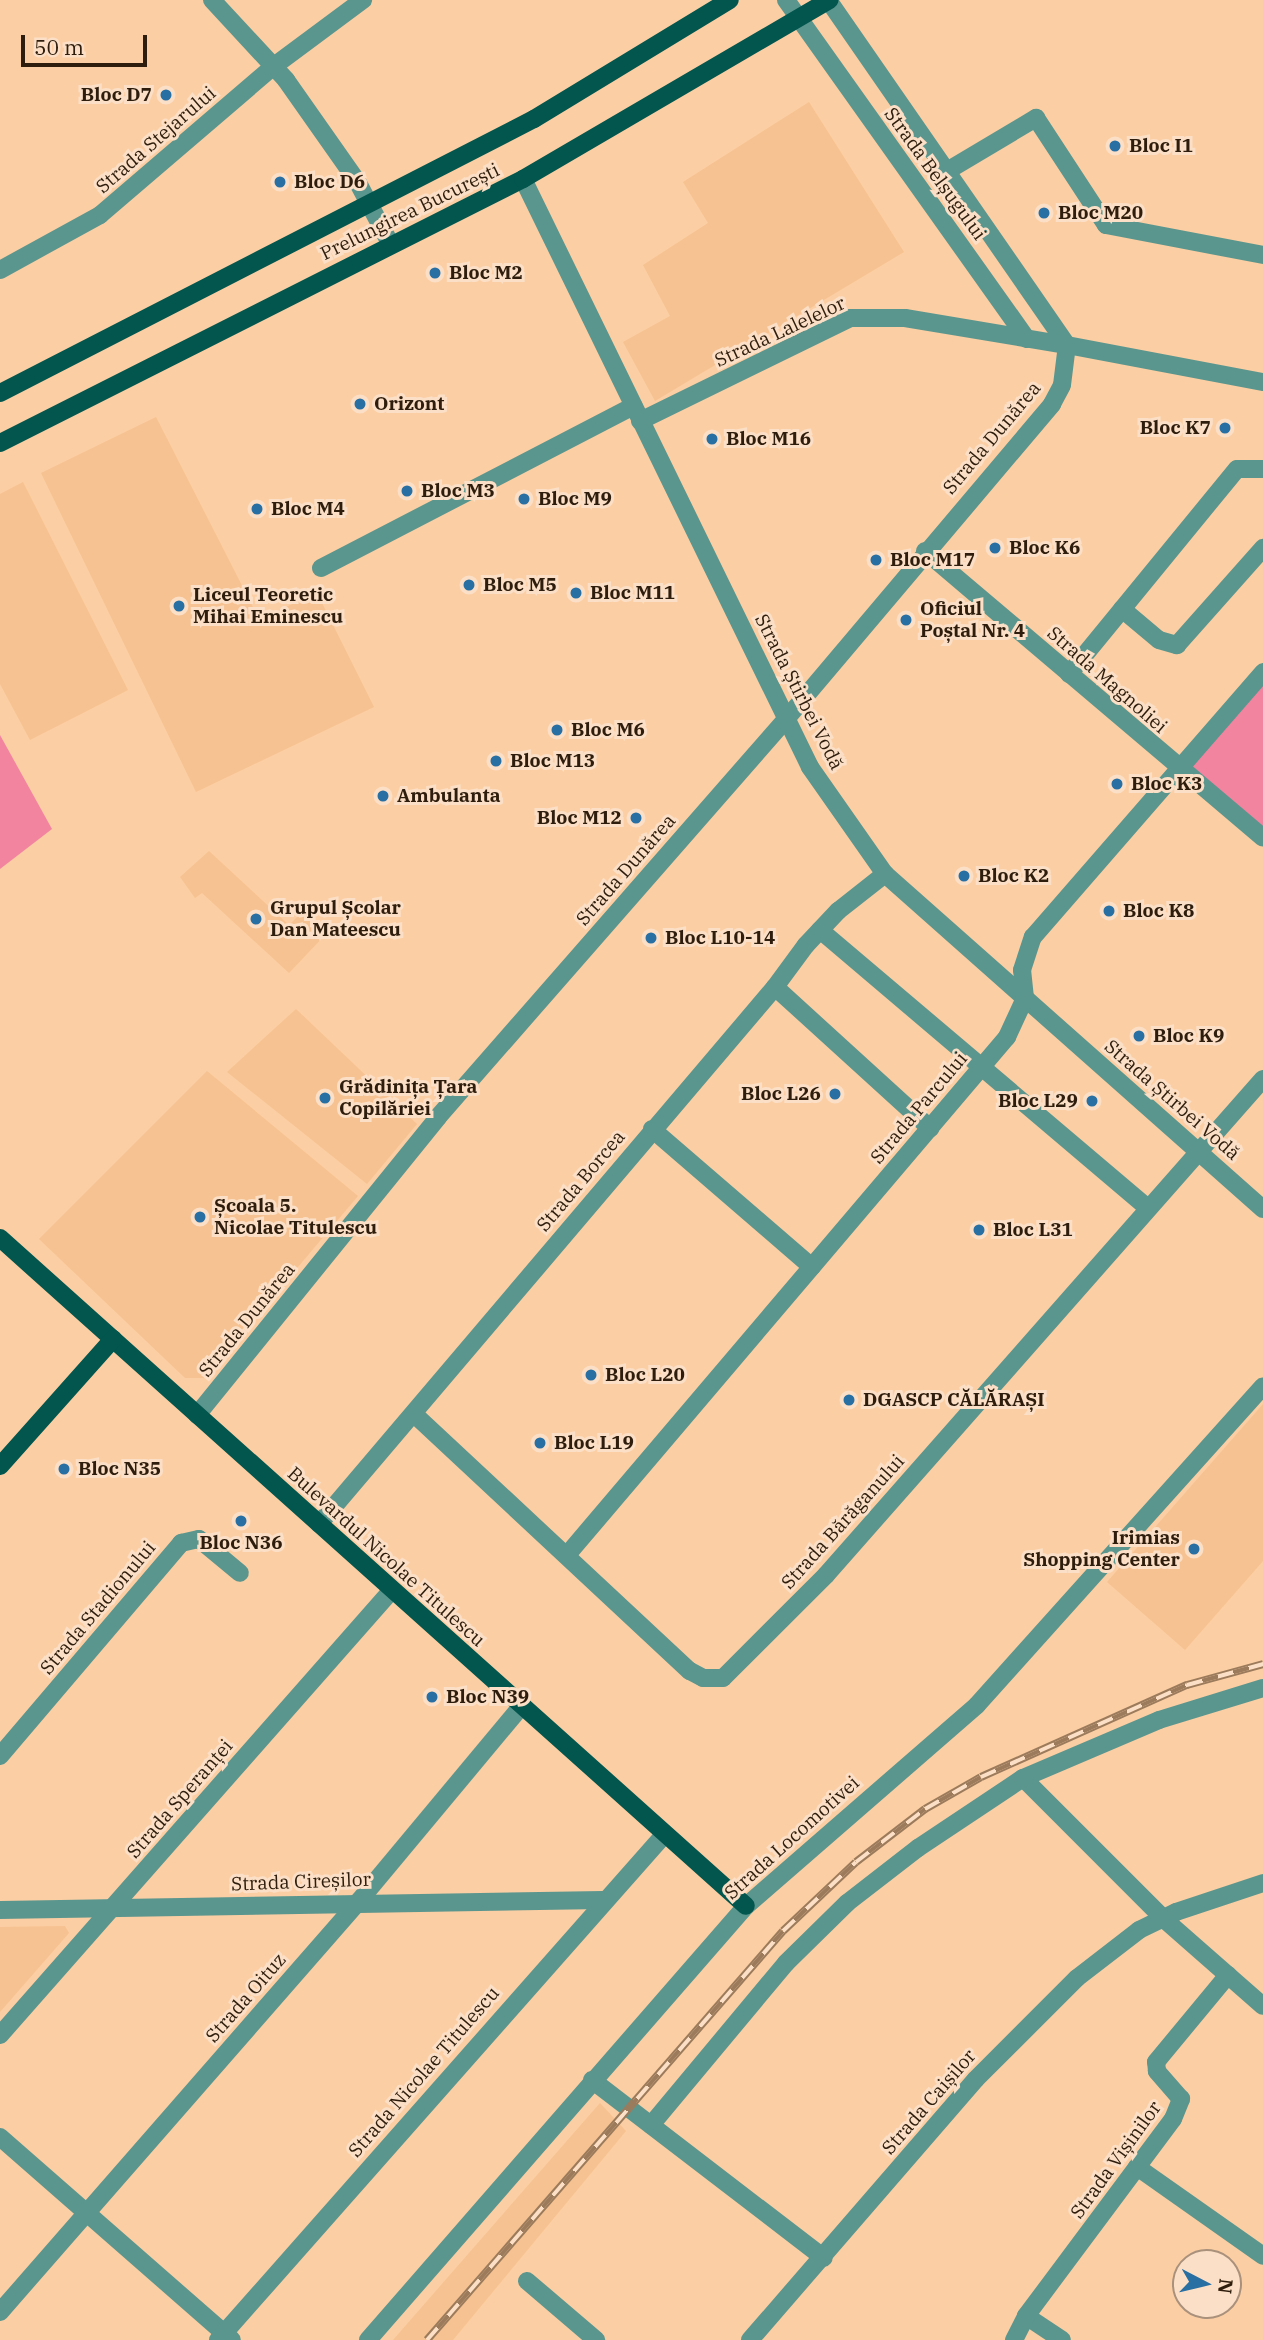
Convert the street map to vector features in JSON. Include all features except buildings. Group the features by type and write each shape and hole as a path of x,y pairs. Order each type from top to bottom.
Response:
{"main road":[{"name":"Prelungirea București","path":"0,393 371,205 534,119 730,0"},
{"name":"Prelungirea București","path":"0,443 523,179 828,0"},
{"name":"Bulevardul Nicolae Titulescu","path":"0,1238 520,1707 746,1906"},
{"path":"0,1466 113,1339"}],"street":[{"path":"212,0 274,66 371,205 391,245"},
{"name":"Strada Stejarului","path":"0,271 100,215 274,66 363,0"},
{"name":"Strada Belșugului","path":"786,0 1027,338"},
{"name":"Strada Belșugului","path":"828,0 1067,345"},
{"path":"947,172 1036,118 1106,225 1263,255"},
{"name":"Strada Știrbei Vodă","path":"523,179 810,767 885,874 1263,1209"},
{"name":"Strada Lalelelor","path":"321,568 637,414 850,318 905,318 1027,338"},
{"path":"1027,338 1263,382"},
{"name":"Strada Dunărea","path":"197,1415 438,1118 787,718 925,551 1052,404 1062,385 1067,345"},
{"path":"1069,674 1237,469 1263,469"},
{"name":"Strada Magnoliei","path":"925,551 1180,771 1263,838"},
{"path":"1122,609 1159,640 1177,645 1262,551"},
{"name":"Strada Parcului","path":"567,1555 1007,1037 1024,998 1022,970 1033,937 1180,771 1263,672"},
{"name":"Strada Borcea","path":"319,1524 775,987 820,930 885,874"},
{"path":"820,930 1148,1208"},
{"path":"775,987 930,1128"},
{"name":"Strada Bărăganului","path":"414,1414 691,1671 703,1678 723,1678 826,1575 1263,1079"},
{"path":"652,1129 812,1267"},
{"name":"Strada Locomotivei","path":"368,2340 746,1906 976,1705 1263,1386"},
{"name":"Strada Stadionului","path":"0,1756 181,1543 199,1539 240,1573"},
{"name":"Strada Speranței","path":"0,2035 391,1591"},
{"path":"651,2125 786,1963 847,1903 918,1848 1023,1778 1159,1720 1263,1688"},
{"name":"Strada Oituz","path":"0,2312 359,1901 520,1707"},
{"path":"1023,1778 1165,1920 1263,2006"},
{"name":"Strada Nicolae Titulescu","path":"224,2338 603,1900 664,1835"},
{"name":"Strada Caișilor","path":"750,2340 1020,2030 1116,1944 1176,1912 1263,1883"},
{"name":"Strada Cireșilor","path":"0,1910 359,1901 603,1900"},
{"name":"Strada Vișinilor","path":"1014,2340 1026,2316 1179,2108 1177,2090 1157,2071 1156,2062 1228,1975"},
{"path":"592,2080 824,2258"},
{"path":"0,2137 224,2338"},
{"path":"1137,2167 1263,2256"},
{"path":"527,2281 596,2340"},
{"path":"1026,2316 1062,2340"}],"shaded area":[{"path":"809,102 904,252 655,401 623,342 670,316 643,265 708,223 683,182"},
{"name":"Liceul Teoretic Mihai Eminescu","path":"156,417 259,619 317,593 374,707 196,792 41,473"},
{"path":"23,482 128,690 30,740 0,684 0,494"},
{"path":"1263,672 1263,838 1180,771"},
{"path":"0,735 52,829 0,869"},
{"name":"Grupul Școlar Dan Mateescu","path":"209,851 289,925 302,912 326,934 289,973 202,893 195,898 180,877"},
{"name":"Grădinița Țara Copilăriei","path":"296,1009 417,1124 367,1184 227,1072"},
{"name":"Școala 5. Nicolae Titulescu","path":"207,1071 358,1196 204,1378 185,1378 39,1239"},
{"path":"1263,1404 1263,1561 1185,1650 1107,1582"},
{"path":"65,1926 69,1933 0,2012 0,1927"},
{"path":"600,2103 626,2131 453,2340 393,2340"}],"railway":[{"path":"427,2340 783,1931 856,1862 925,1809 981,1777 1187,1685 1263,1664"}],"place":[{"name":"Bloc D7","path":"166,95"},
{"name":"Bloc I1","path":"1115,146"},
{"name":"Bloc D6","path":"280,182"},
{"name":"Bloc M20","path":"1044,213"},
{"name":"Bloc M2","path":"435,273"},
{"name":"Orizont","path":"360,404"},
{"name":"Bloc K7","path":"1225,428"},
{"name":"Bloc M16","path":"712,439"},
{"name":"Bloc M3","path":"407,491"},
{"name":"Bloc M9","path":"524,499"},
{"name":"Bloc M4","path":"257,509"},
{"name":"Bloc K6","path":"995,548"},
{"name":"Bloc M17","path":"876,560"},
{"name":"Bloc M5","path":"469,585"},
{"name":"Bloc M11","path":"576,593"},
{"name":"Liceul Teoretic Mihai Eminescu","path":"179,606"},
{"name":"Oficiul Poștal Nr. 4","path":"906,620"},
{"name":"Bloc M6","path":"557,730"},
{"name":"Bloc M13","path":"496,761"},
{"name":"Bloc K3","path":"1117,784"},
{"name":"Ambulanta","path":"383,796"},
{"name":"Bloc M12","path":"636,818"},
{"name":"Bloc K2","path":"964,876"},
{"name":"Bloc K8","path":"1109,911"},
{"name":"Grupul Școlar Dan Mateescu","path":"256,919"},
{"name":"Bloc L10-14","path":"651,938"},
{"name":"Bloc K9","path":"1139,1036"},
{"name":"Bloc L26","path":"835,1094"},
{"name":"Grădinița Țara Copilăriei","path":"325,1098"},
{"name":"Bloc L29","path":"1092,1101"},
{"name":"Școala 5. Nicolae Titulescu","path":"200,1217"},
{"name":"Bloc L31","path":"979,1230"},
{"name":"Bloc L20","path":"591,1375"},
{"name":"DGASCP CĂLĂRAȘI","path":"849,1400"},
{"name":"Bloc L19","path":"540,1443"},
{"name":"Bloc N35","path":"64,1469"},
{"name":"Bloc N36","path":"241,1521"},
{"name":"Irimias Shopping Center","path":"1194,1549"},
{"name":"Bloc N39","path":"432,1697"}]}
